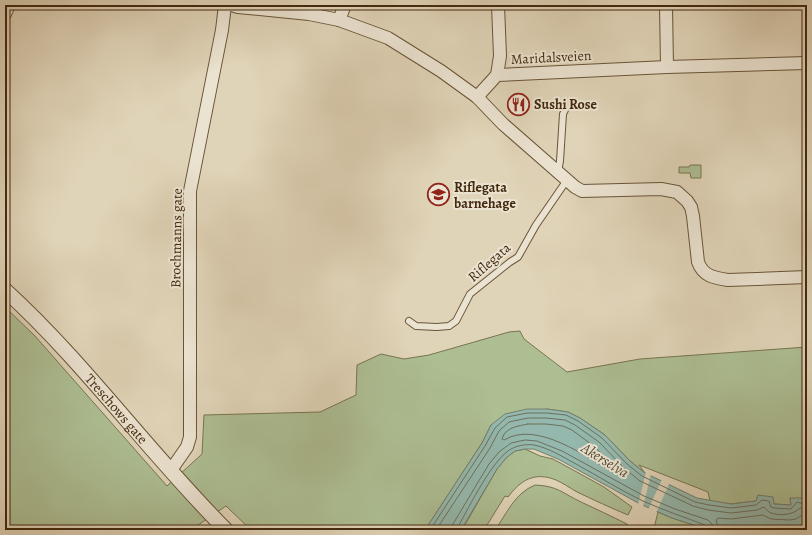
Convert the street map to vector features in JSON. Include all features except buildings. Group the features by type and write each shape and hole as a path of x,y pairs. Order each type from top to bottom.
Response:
{"street":[{"path":"5,14 9,5"},
{"name":"Brochmanns gate","path":"171,470 187,447 190,437 190,191 222,30 225,5"},
{"path":"232,5 238,7 309,14 339,20 388,38 441,71 477,98 503,124 562,176 582,191 661,189 677,192 683,196 691,207 700,268 705,273 717,279 728,280 807,277"},
{"path":"339,20 345,5"},
{"path":"497,75 500,56 498,5"},
{"path":"666,5 667,67"},
{"name":"Maridalsveien","path":"477,98 497,75 667,67 807,63"},
{"name":"Treschows gate","path":"5,290 55,338 226,530"}],"lane":[{"path":"562,176 560,161 565,110"},
{"name":"Riflegata","path":"409,321 416,326 437,327 449,326 456,321 470,294 518,257 562,176"}],"green space":[{"path":"690,165 701,165 701,178 691,178 690,173 679,173 679,167 689,167"},
{"path":"5,307 35,336 167,486 202,454 204,415 320,412 356,395 357,365 381,354 404,359 429,355 509,332 520,331 524,339 567,372 640,359 807,347 807,504 790,498 791,505 774,504 758,495 756,501 731,504 710,501 708,492 639,465 645,473 630,461 605,435 580,418 568,412 547,409 491,425 482,443 425,530 251,530 226,506 191,530 5,530"},
{"path":"525,449 540,456 553,459 604,487 632,507 628,515 577,492 556,480 548,477 534,477 517,486 508,497 505,496 484,530 462,530 497,469 506,458 515,451"},
{"path":"535,485 560,490 627,524 630,530 495,530 517,498"},
{"path":"658,512 709,530 660,530 654,528"}],"water":[{"name":"Akerselva","path":"527,409 547,409 568,412 580,418 605,435 630,461 645,473 697,498 731,504 756,501 758,495 773,497 774,504 791,505 790,498 805,498 805,503 807,504 807,530 709,530 672,518 640,504 558,459 534,449 525,449 515,451 506,458 497,469 461,530 425,530 482,443 491,425 505,414"}],"pier":[{"path":"646,472 651,474 643,507 638,505"},
{"path":"662,479 670,482 656,513 648,510"}],"place":[{"name":"Sushi Rose","path":"518,104"},
{"name":"Riflegata barnehage","path":"439,195"}]}
